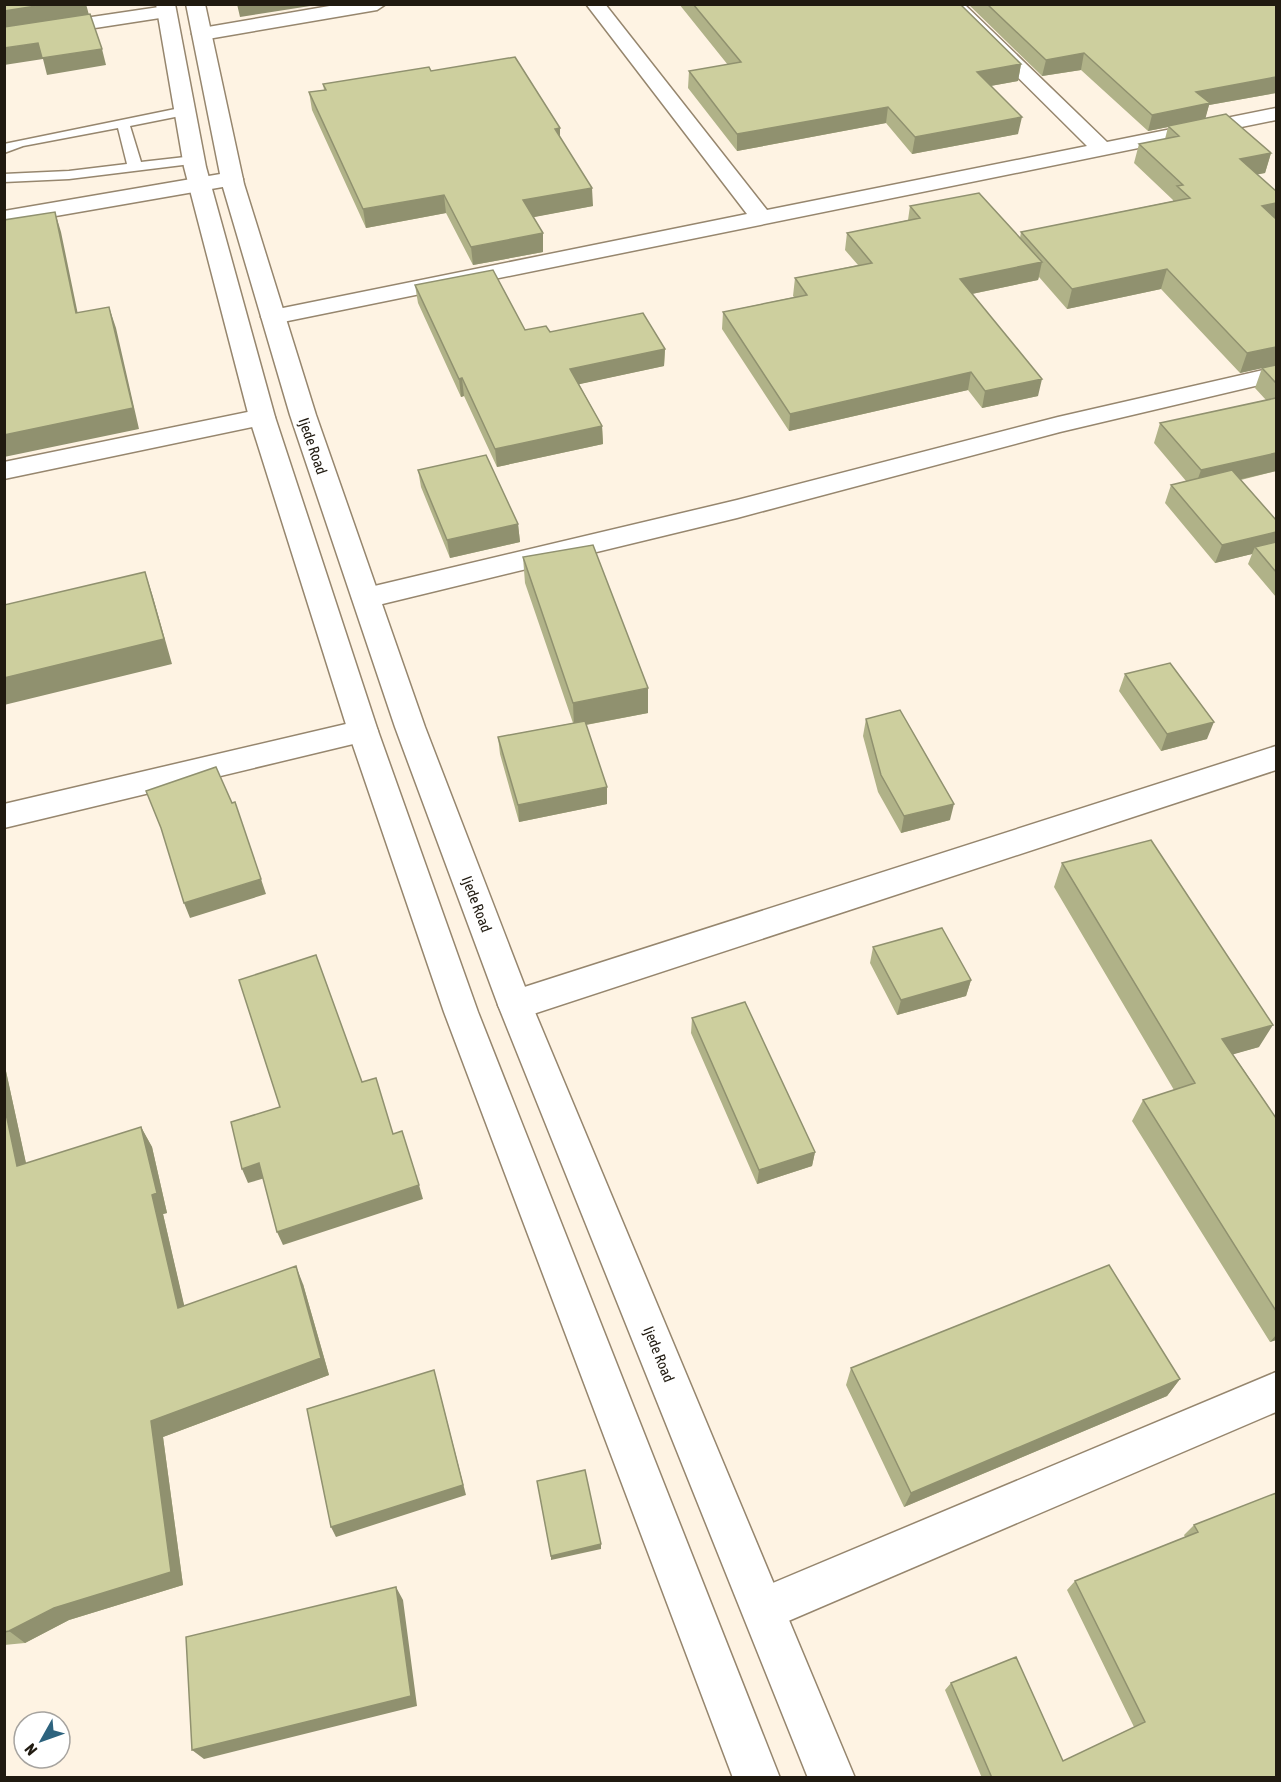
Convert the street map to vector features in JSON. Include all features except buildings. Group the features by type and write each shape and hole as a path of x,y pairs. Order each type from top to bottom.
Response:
{"street":[{"path":"4,36 182,14 377,4"},
{"path":"595,4 762,219"},
{"path":"953,4 1101,148"},
{"path":"182,14 185,111 197,172 262,417 363,731 461,1012 757,1778"},
{"name":"Ijede Road","path":"182,14 303,415 410,727 515,1005 765,1609 832,1778"},
{"path":"273,317 1276,114"},
{"path":"4,218 197,172 232,179"},
{"path":"366,598 725,512 1058,425 1276,374"},
{"path":"4,471 262,417"},
{"path":"4,816 363,731"},
{"path":"515,1005 1276,758"},
{"path":"765,1609 1276,1392"}],"lane":[{"path":"4,148 185,111"},
{"path":"123,123 135,167"},
{"path":"4,178 69,175 135,167 197,172"}]}
